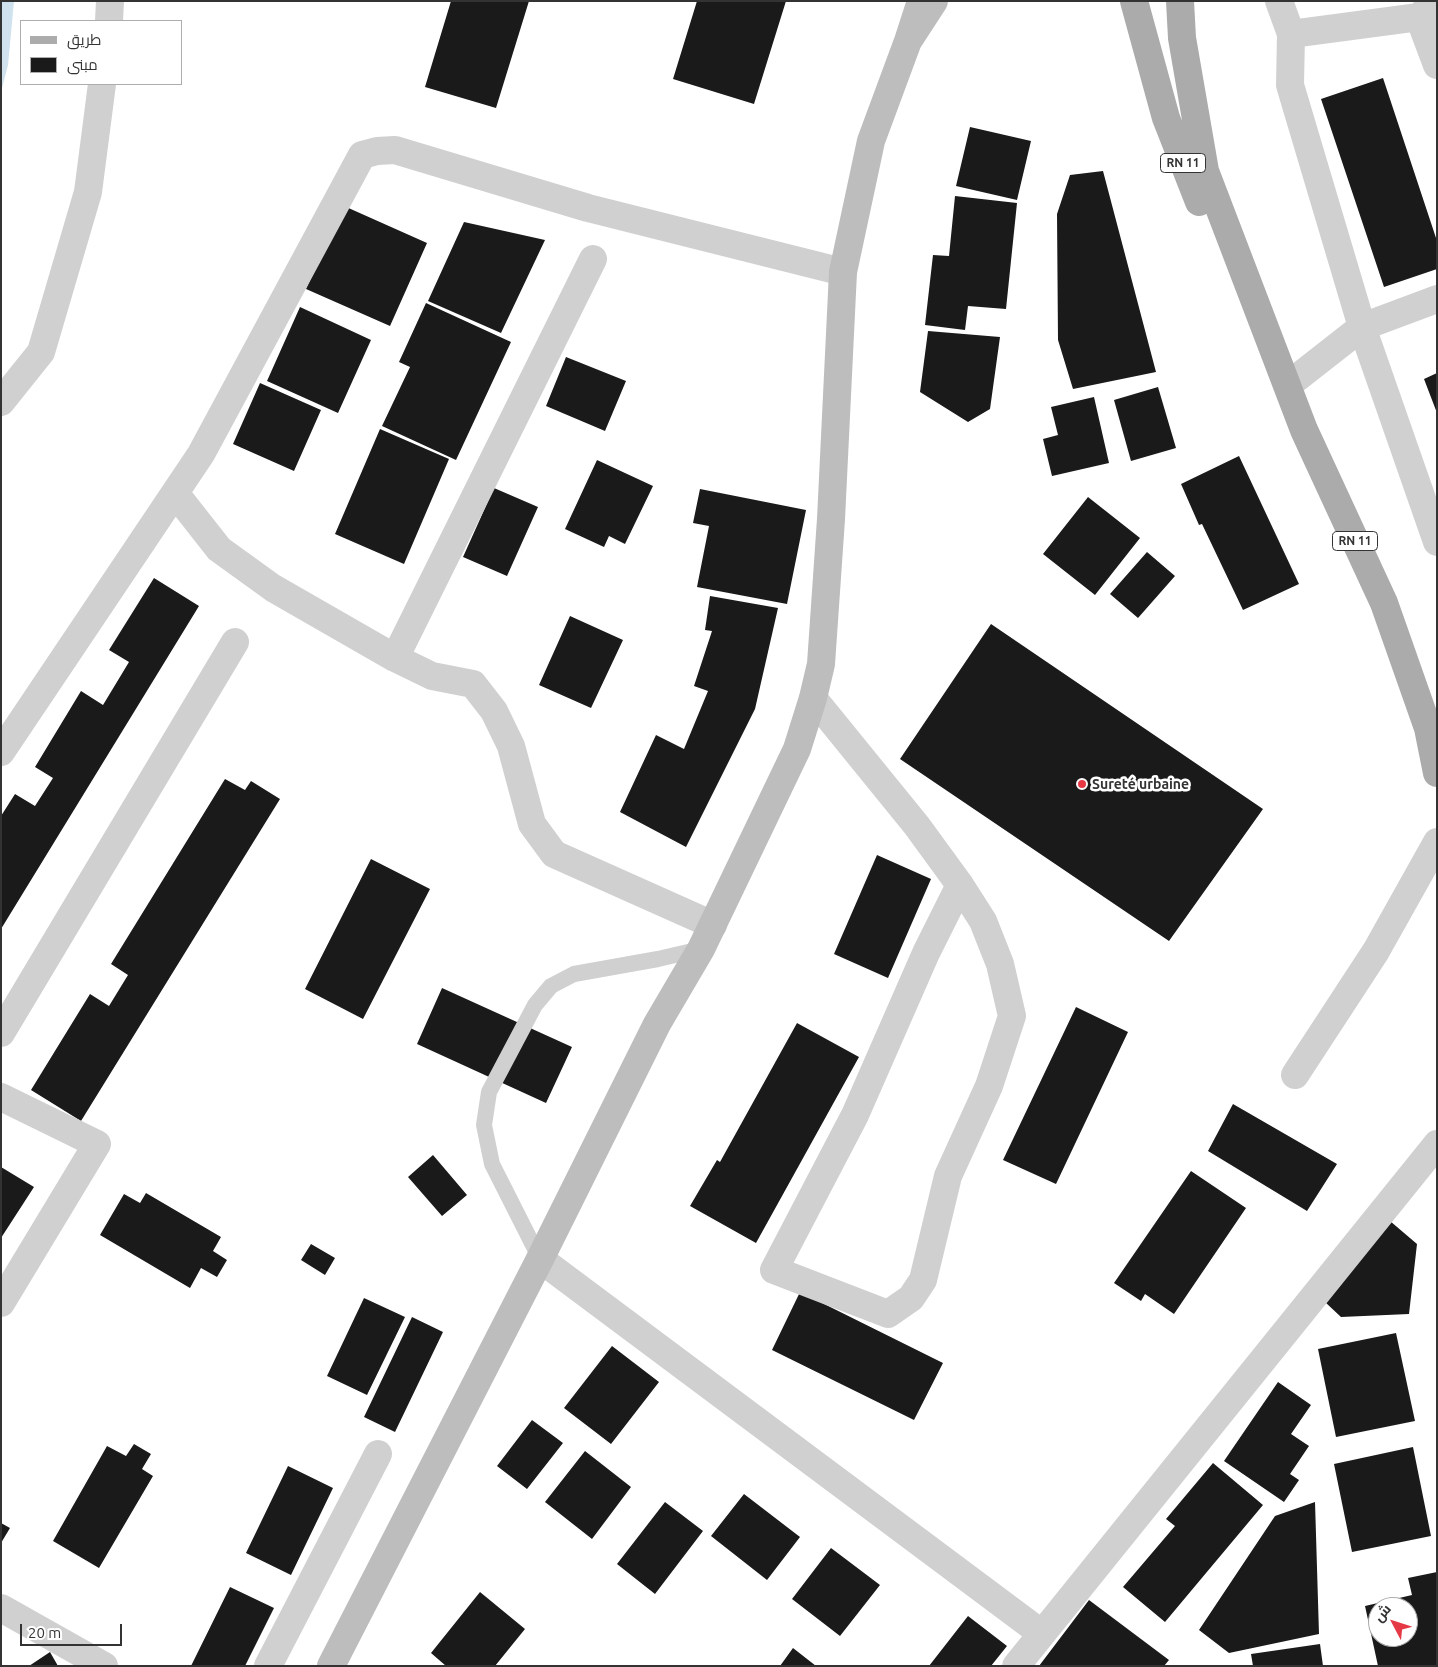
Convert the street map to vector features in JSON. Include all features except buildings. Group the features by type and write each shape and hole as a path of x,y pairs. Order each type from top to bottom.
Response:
{"main road":[{"path":"331,1666 540,1258 657,1024 701,949 797,749 814,698 821,664 843,272 872,141 921,1"},
{"path":"908,41 934,1"},
{"name":"RN 11","path":"1134,1 1166,118 1198,202 1260,313"},
{"name":"RN 11","path":"1180,1 1182,38 1205,171 1304,430 1384,603 1428,728 1437,773"}],"street":[{"path":"108,20 110,1"},
{"path":"1279,1 1291,34 1290,85 1362,327 1437,542"},
{"path":"1291,34 1430,12 1437,64"},
{"path":"1,402 41,352 88,192 102,85"},
{"path":"1,752 201,454 362,155 378,151 395,150 588,208 843,272"},
{"path":"395,658 593,259"},
{"path":"1288,385 1362,327 1437,299"},
{"path":"175,493 219,549 272,588 395,658 432,676 474,684 494,711 511,746 532,824 554,854 713,925"},
{"path":"1,1033 234,642"},
{"path":"814,698 917,826 960,885 983,921 1000,964 1012,1016 989,1086 948,1176 923,1280 911,1298 888,1314 774,1270 854,1116 926,952 960,885"},
{"path":"1296,1075 1376,951 1437,842"},
{"path":"1,1097 97,1144 1,1303"},
{"path":"1016,1666 1437,1144"},
{"path":"540,1258 1041,1633"},
{"path":"268,1666 378,1454"},
{"path":"1,1608 104,1666"}],"lane":[{"path":"540,1258 492,1164 484,1126 489,1092 535,1005 551,986 574,974 650,961 701,949"}],"water":[{"path":"1,1 14,1 8,65 1,92"}],"place":[{"name":"Sureté urbaine","path":"1082,784"}]}
